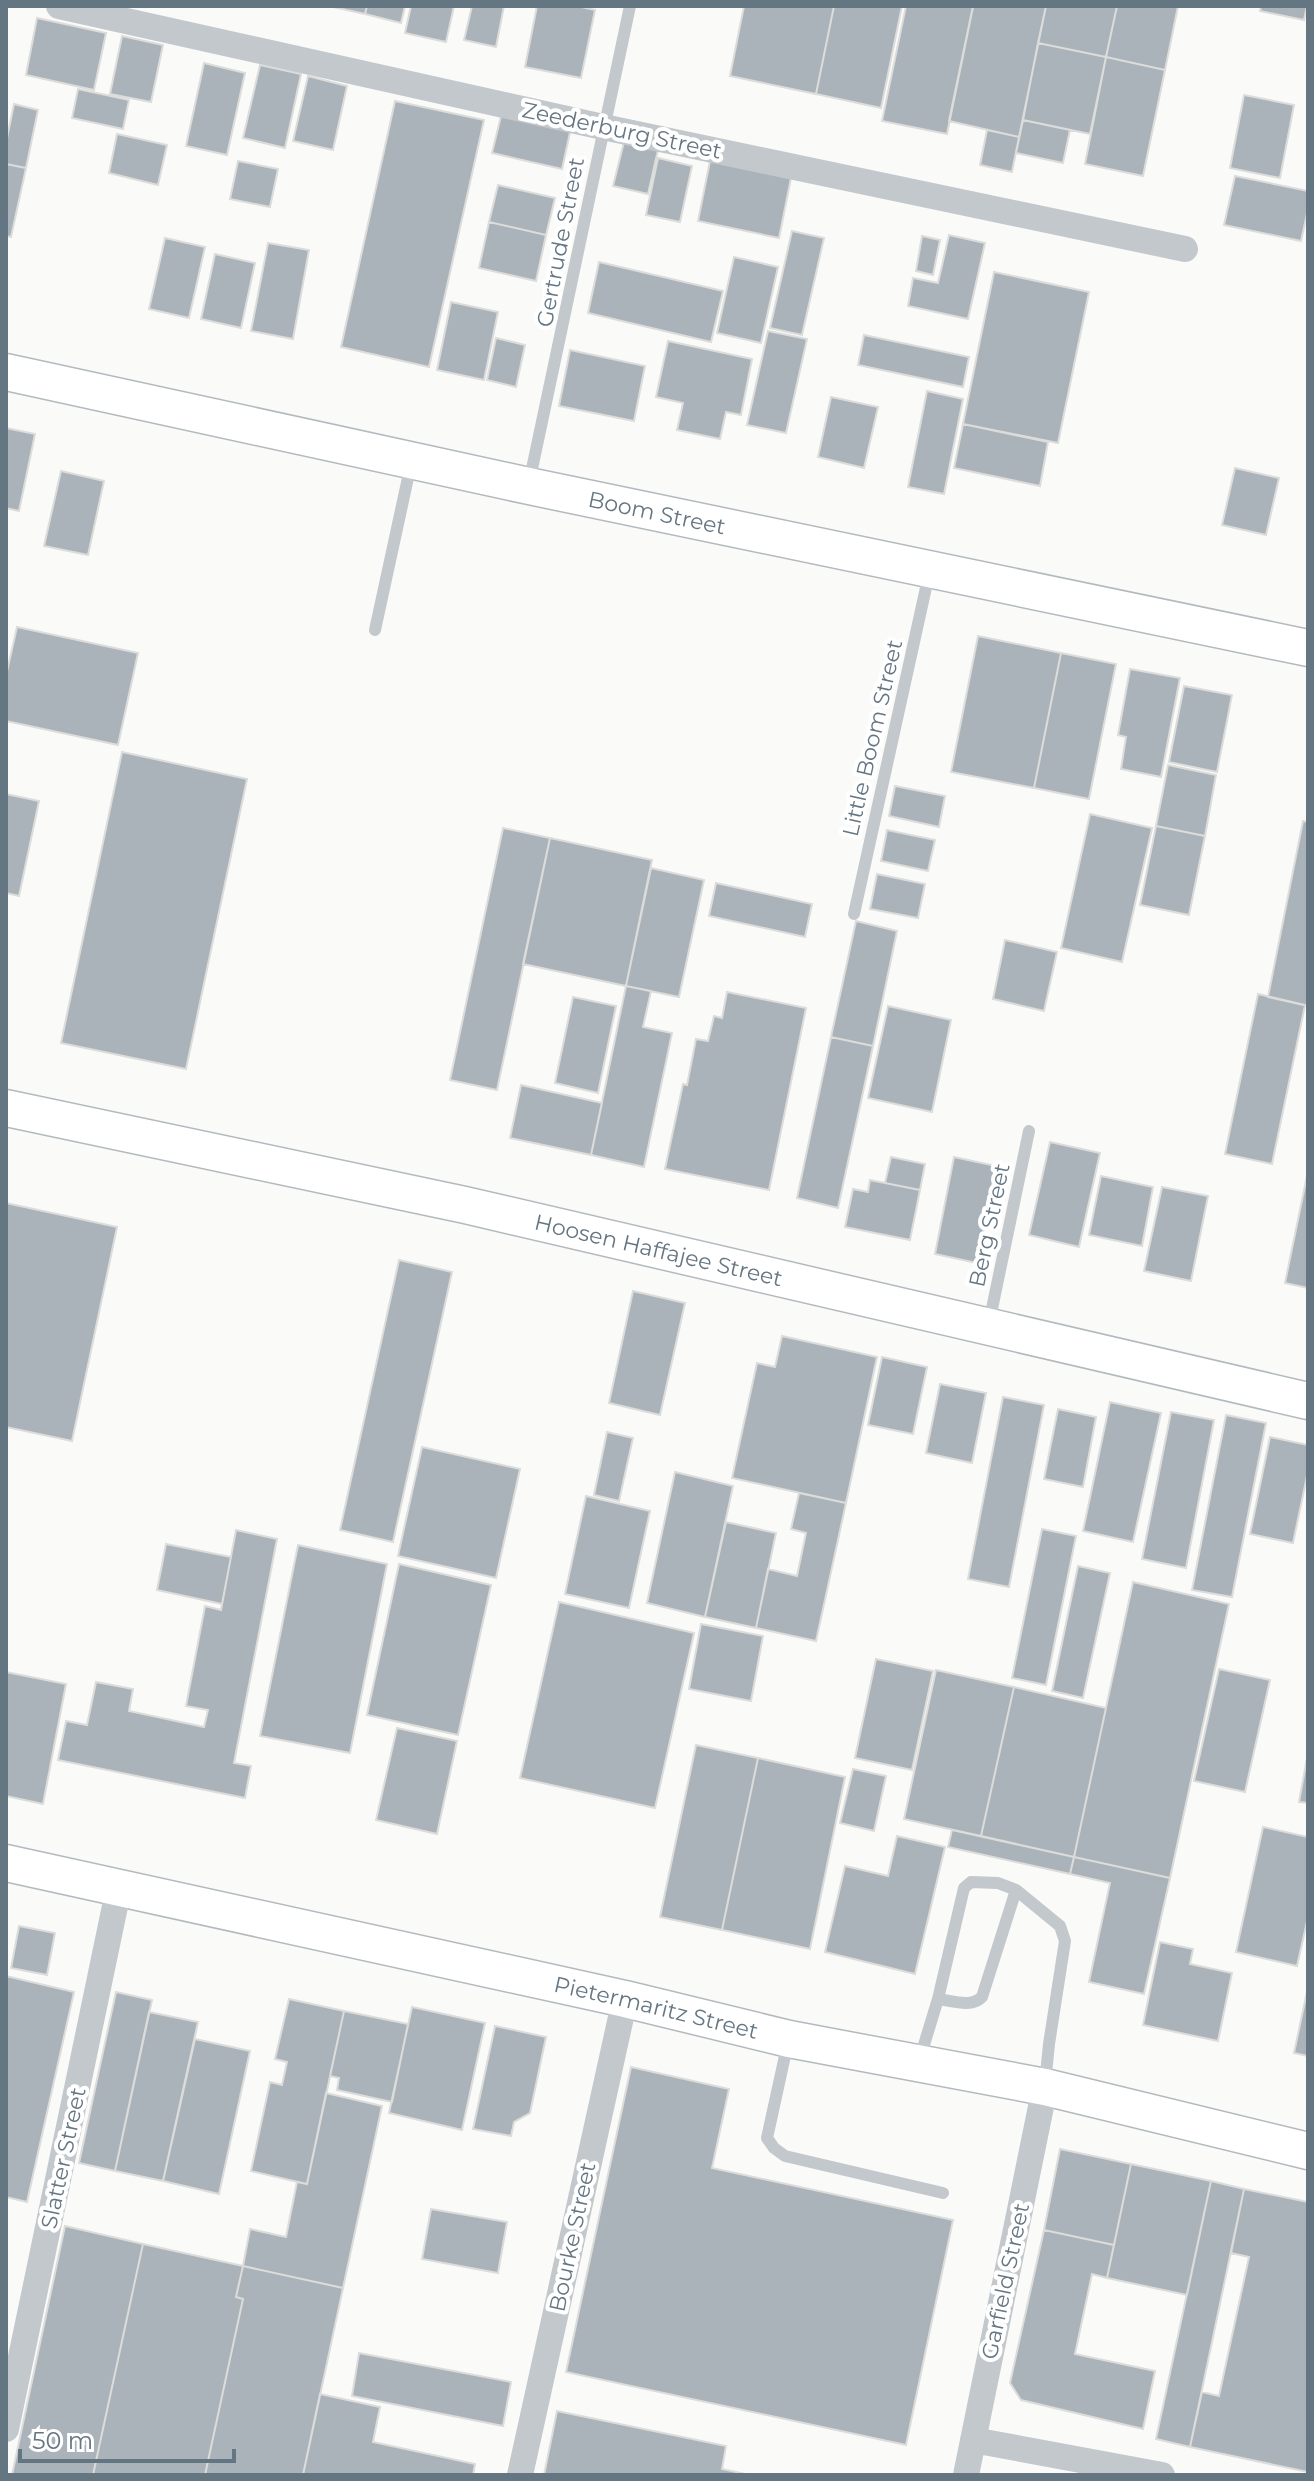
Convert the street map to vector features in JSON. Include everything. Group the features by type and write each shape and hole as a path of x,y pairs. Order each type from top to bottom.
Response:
{"street":[{"name":"Zeederburg Street","path":"59,6 603,127 1185,249"},
{"name":"Boom Street","path":"6,372 529,486 1308,648"},
{"name":"Hoosen Haffajee Street","path":"6,1108 465,1205 1308,1401"},
{"name":"Pietermaritz Street","path":"6,1863 625,1999 789,2039 1045,2087 1308,2151"},
{"name":"Slatter Street","path":"6,2429 119,1887"},
{"name":"Bourke Street","path":"520,2475 625,1999"},
{"name":"Garfield Street","path":"966,2475 1045,2087"},
{"path":"973,2440 1162,2475"}],"lane":[{"name":"Gertrude Street","path":"529,486 630,6"},
{"path":"375,630 412,461"},
{"name":"Little Boom Street","path":"854,914 930,571"},
{"name":"Berg Street","path":"989,1327 1029,1131"},
{"path":"918,2064 938,1999 964,1888 971,1882 998,1883 1016,1890 1060,1926 1065,1941 1045,2087"},
{"path":"938,1999 967,2003 976,2002 982,1997 1016,1890"},
{"path":"789,2039 767,2138 774,2148 785,2156 943,2193"}],"building":[{"path":"329,6 367,6 365,14"},
{"path":"367,6 405,6 401,23 365,14"},
{"path":"411,6 454,6 446,42 405,33"},
{"path":"472,6 504,6 496,47 464,40"},
{"path":"537,6 577,6 595,10 581,78 525,67"},
{"path":"744,6 834,6 816,94 730,76"},
{"path":"834,6 902,6 881,108 816,94"},
{"path":"906,6 973,7 947,134 882,121"},
{"path":"973,6 1046,6 1019,137 949,121"},
{"path":"1046,6 1117,6 1106,57 1038,43"},
{"path":"1117,6 1178,6 1165,70 1106,57"},
{"path":"1261,6 1307,6 1304,20 1260,11"},
{"path":"37,18 106,33 94,90 26,75"},
{"path":"122,36 163,45 151,102 110,94"},
{"path":"1038,43 1106,57 1090,134 1023,120"},
{"path":"1106,57 1165,70 1143,176 1085,164"},
{"path":"204,63 245,73 227,155 186,146"},
{"path":"260,65 301,74 285,148 243,138"},
{"path":"308,76 347,86 333,150 293,141"},
{"path":"78,89 129,100 123,129 72,118"},
{"path":"1244,95 1294,105 1280,178 1230,168"},
{"path":"395,101 484,120 429,367 341,347"},
{"path":"14,104 38,110 26,168 6,164 6,143"},
{"path":"502,112 571,128 562,169 492,153"},
{"path":"1023,120 1070,130 1063,163 1016,153"},
{"path":"987,130 1019,137 1012,172 980,165"},
{"path":"117,134 167,145 158,185 109,173"},
{"path":"624,142 658,150 648,194 613,186"},
{"path":"658,158 692,166 680,222 646,215"},
{"path":"238,161 278,169 270,207 230,199"},
{"path":"710,161 791,178 779,238 698,221"},
{"path":"6,164 26,168 11,237 6,236"},
{"path":"1235,176 1308,191 1308,209 1301,241 1224,225"},
{"path":"498,185 555,198 546,235 489,222"},
{"path":"489,222 546,235 536,281 479,268"},
{"path":"792,231 824,238 802,335 770,328"},
{"path":"949,235 985,243 968,319 908,306 913,278 938,283"},
{"path":"922,236 940,240 933,275 916,271"},
{"path":"165,238 205,247 189,318 149,309"},
{"path":"268,243 309,250 293,339 251,331"},
{"path":"215,254 255,263 241,328 201,319"},
{"path":"734,257 778,267 761,343 717,333"},
{"path":"599,262 723,291 711,342 588,313"},
{"path":"994,272 1089,292 1058,443 963,424"},
{"path":"451,302 498,312 484,380 437,370"},
{"path":"768,331 807,339 786,433 747,425"},
{"path":"864,335 969,357 963,387 858,365"},
{"path":"496,338 525,345 516,387 487,380"},
{"path":"668,341 752,359 741,415 726,412 720,439 677,430 683,403 656,397"},
{"path":"570,350 645,366 634,421 559,406"},
{"path":"927,391 963,399 944,494 908,487"},
{"path":"831,397 878,407 864,468 818,457"},
{"path":"963,424 1048,442 1040,486 954,468"},
{"path":"6,428 35,434 19,511 6,508"},
{"path":"1235,468 1279,478 1266,535 1222,525"},
{"path":"61,471 104,481 88,555 44,546"},
{"path":"17,627 138,653 118,745 6,721 6,676"},
{"path":"978,636 1061,653 1034,788 951,772"},
{"path":"1061,653 1116,664 1089,799 1034,788"},
{"path":"1130,669 1180,678 1161,777 1121,769 1126,737 1118,735"},
{"path":"1184,686 1232,695 1217,772 1169,762"},
{"path":"122,752 247,779 186,1069 61,1043"},
{"path":"1168,765 1216,775 1205,836 1156,826"},
{"path":"895,786 945,796 939,827 889,816"},
{"path":"6,794 39,801 19,896 6,893"},
{"path":"1090,814 1152,828 1122,962 1061,948"},
{"path":"1303,821 1308,822 1308,1006 1268,997"},
{"path":"1156,826 1205,836 1189,915 1140,905"},
{"path":"503,828 550,838 497,1090 450,1080"},
{"path":"887,830 935,840 928,871 881,861"},
{"path":"550,838 652,860 626,986 523,964"},
{"path":"651,868 704,880 679,997 626,986"},
{"path":"877,874 925,884 918,918 870,909"},
{"path":"716,883 812,904 805,937 709,916"},
{"path":"856,921 897,931 873,1046 831,1037"},
{"path":"1005,940 1057,952 1044,1011 993,999"},
{"path":"626,986 651,991 643,1027 672,1033 644,1167 591,1155"},
{"path":"727,992 806,1008 769,1190 665,1169 696,1039 708,1041 714,1016 722,1018"},
{"path":"1258,994 1305,1005 1272,1164 1225,1154"},
{"path":"573,997 616,1006 598,1093 555,1083"},
{"path":"888,1006 951,1020 932,1112 868,1098"},
{"path":"831,1037 873,1046 838,1208 797,1198"},
{"path":"521,1085 602,1103 591,1155 510,1138"},
{"path":"1050,1142 1100,1153 1079,1247 1029,1235"},
{"path":"891,1157 925,1164 920,1190 885,1183"},
{"path":"954,1157 996,1166 977,1263 935,1254"},
{"path":"1308,1171 1308,1288 1285,1283"},
{"path":"1101,1176 1153,1187 1142,1246 1089,1235"},
{"path":"870,1180 920,1190 910,1240 845,1227 853,1189 868,1192"},
{"path":"1162,1187 1208,1196 1191,1281 1144,1271"},
{"path":"6,1203 117,1227 72,1441 6,1427"},
{"path":"399,1260 452,1272 393,1542 340,1530"},
{"path":"633,1291 685,1303 660,1415 609,1403"},
{"path":"782,1336 877,1357 846,1503 732,1478 757,1363 775,1367"},
{"path":"882,1357 927,1367 913,1434 868,1425"},
{"path":"940,1384 986,1393 972,1463 926,1453"},
{"path":"1003,1397 1044,1405 1009,1587 968,1579"},
{"path":"1110,1402 1161,1413 1133,1542 1083,1531"},
{"path":"1058,1409 1096,1417 1083,1487 1044,1479"},
{"path":"1171,1412 1214,1420 1186,1568 1142,1559"},
{"path":"1226,1415 1266,1423 1232,1597 1192,1590"},
{"path":"607,1432 633,1438 619,1501 594,1495"},
{"path":"1270,1437 1308,1445 1308,1471 1293,1543 1250,1534"},
{"path":"422,1447 520,1469 496,1578 398,1556"},
{"path":"675,1472 733,1486 705,1617 647,1603"},
{"path":"799,1493 846,1503 816,1641 756,1628 768,1569 797,1576 806,1533 791,1529"},
{"path":"586,1496 650,1511 629,1608 565,1594"},
{"path":"726,1522 776,1533 756,1628 705,1617"},
{"path":"1042,1529 1076,1536 1046,1685 1012,1678"},
{"path":"236,1530 277,1539 234,1763 251,1766 245,1798 58,1760 66,1721 87,1725 96,1682 133,1689 129,1711 204,1727 208,1710 186,1706 205,1606 221,1610"},
{"path":"166,1544 231,1557 222,1604 157,1590"},
{"path":"298,1545 387,1564 350,1753 260,1736"},
{"path":"399,1564 491,1585 458,1735 367,1715"},
{"path":"1078,1566 1110,1573 1083,1698 1052,1691"},
{"path":"1133,1582 1229,1604 1170,1878 1074,1857"},
{"path":"559,1602 694,1633 655,1808 520,1778"},
{"path":"701,1624 763,1636 751,1701 689,1689"},
{"path":"876,1659 933,1671 912,1770 855,1758"},
{"path":"1219,1669 1270,1680 1245,1792 1194,1781"},
{"path":"936,1670 1014,1687 981,1836 904,1819"},
{"path":"6,1672 66,1684 43,1804 6,1796"},
{"path":"1014,1687 1106,1708 1074,1857 981,1836"},
{"path":"397,1728 457,1741 437,1834 376,1820"},
{"path":"696,1745 758,1758 722,1930 660,1917"},
{"path":"758,1758 845,1777 810,1949 722,1930"},
{"path":"1308,1758 1308,1803 1299,1802"},
{"path":"853,1769 886,1776 874,1831 840,1823"},
{"path":"1263,1827 1308,1837 1308,1917 1297,1966 1236,1952"},
{"path":"952,1830 1074,1857 1070,1874 948,1847"},
{"path":"897,1836 945,1847 915,1974 825,1952 845,1866 888,1876"},
{"path":"1074,1857 1170,1878 1144,1994 1089,1982 1110,1883 1070,1874"},
{"path":"19,1926 55,1933 47,1975 11,1968"},
{"path":"1160,1942 1193,1949 1190,1964 1232,1973 1218,2041 1143,2025"},
{"path":"6,1976 74,1992 27,2202 6,2197"},
{"path":"1308,1987 1308,2056 1294,2053"},
{"path":"116,1992 152,2000 115,2171 79,2163"},
{"path":"289,1999 344,2011 307,2184 251,2171 270,2082 282,2085 287,2062 275,2059"},
{"path":"412,2007 485,2023 462,2130 389,2113"},
{"path":"344,2011 408,2024 392,2102 337,2090 339,2078 330,2076"},
{"path":"149,2012 198,2022 163,2181 115,2171"},
{"path":"495,2026 546,2037 530,2113 514,2122 511,2136 473,2129"},
{"path":"195,2039 250,2051 219,2194 163,2181"},
{"path":"631,2067 729,2089 712,2168 953,2220 906,2445 566,2372"},
{"path":"326,2093 382,2106 343,2288 243,2266 250,2229 286,2237 297,2182 307,2184"},
{"path":"1060,2149 1131,2164 1114,2245 1044,2230"},
{"path":"1131,2164 1211,2181 1187,2295 1107,2278"},
{"path":"1211,2181 1244,2189 1190,2447 1156,2439"},
{"path":"1244,2189 1308,2202 1308,2472 1190,2447 1202,2392 1219,2396 1249,2257 1231,2253"},
{"path":"431,2209 507,2222 498,2273 422,2259"},
{"path":"65,2226 143,2244 93,2475 12,2475"},
{"path":"1044,2230 1114,2245 1107,2278 1092,2274 1075,2354 1155,2371 1143,2429 1021,2400 1010,2383"},
{"path":"143,2244 243,2266 236,2297 243,2299 205,2475 93,2475"},
{"path":"243,2266 343,2288 303,2475 205,2475 243,2299 236,2297"},
{"path":"359,2353 511,2382 503,2426 352,2396"},
{"path":"320,2394 380,2407 373,2442 475,2464 473,2475 303,2475"},
{"path":"557,2411 726,2446 722,2469 750,2475 544,2475"}]}
